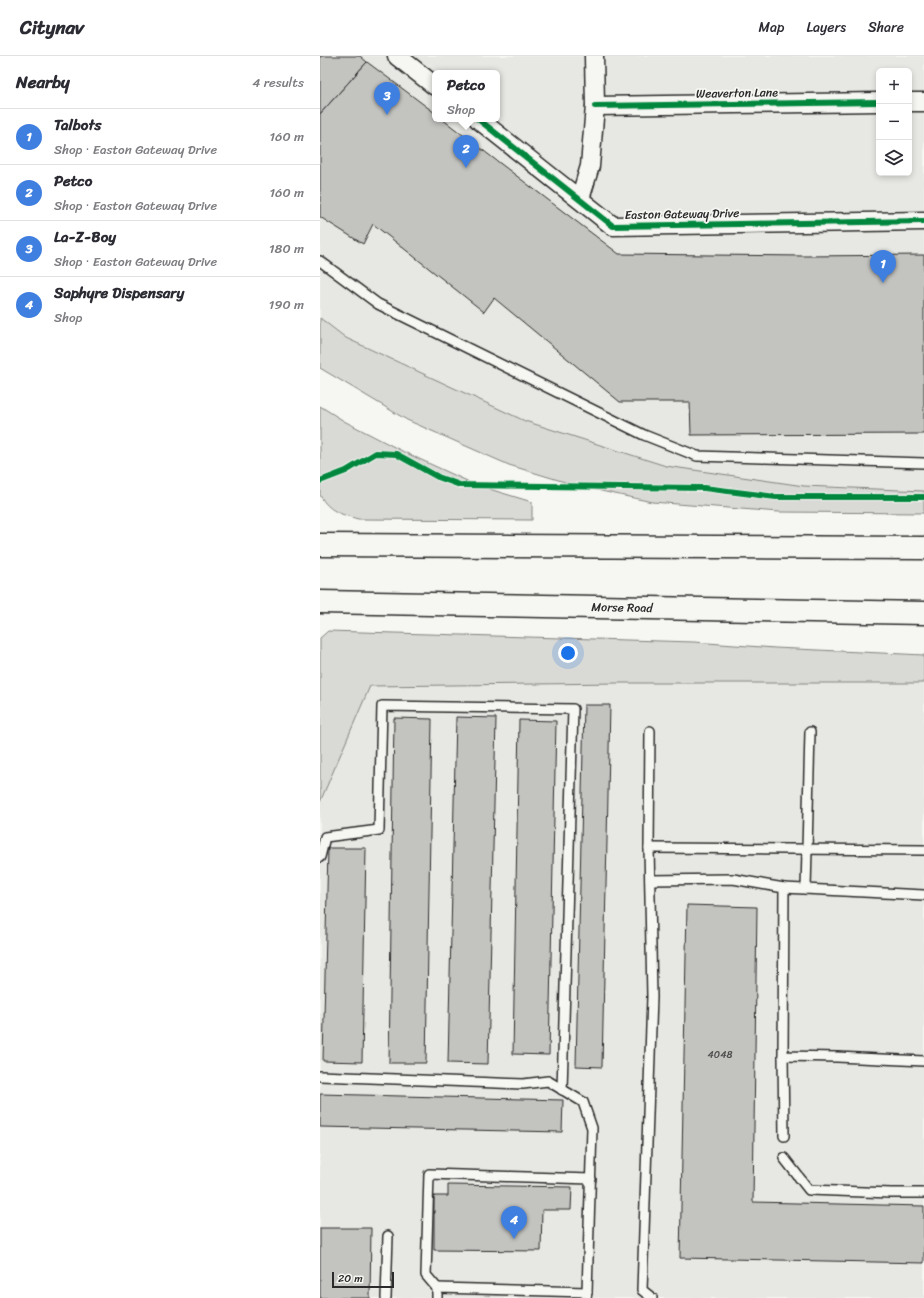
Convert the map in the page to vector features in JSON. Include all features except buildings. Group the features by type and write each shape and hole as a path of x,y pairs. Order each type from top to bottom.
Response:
{"main road":[{"path":"320,545 924,548"},
{"name":"Morse Road","path":"320,602 924,613"}],"street":[{"path":"397,56 432,84"},
{"path":"580,198 590,166 595,106 594,56"},
{"name":"Weaverton Lane","path":"595,106 876,102"},
{"path":"912,102 924,102"},
{"name":"Easton Gateway Drive","path":"482,122 614,226 924,221"}],"lane":[{"path":"320,262 378,304 644,436 697,456 924,463"},
{"path":"320,857 325,837 379,830 382,706 573,709 562,1090"},
{"path":"650,731 649,848 652,997 642,1290 652,1298"},
{"path":"806,889 810,732"},
{"path":"649,848 924,850"},
{"path":"650,880 733,879 784,888 924,895"},
{"path":"784,888 784,1136"},
{"path":"783,1056 924,1061"},
{"path":"320,1076 523,1084 548,1082 583,1102 592,1128 586,1295 437,1288"},
{"path":"784,1158 809,1190 924,1193"},
{"path":"437,1298 437,1288 426,1275 429,1174 591,1179"},
{"path":"386,1298 388,1236"}],"shaded area":[{"path":"320,56 924,56 924,491 804,486 666,466 525,421 346,338 320,318"},
{"path":"320,318 346,338 525,421 666,466 804,486 924,491 924,513 779,512 652,502 578,486 509,465 407,420 320,368"},
{"path":"320,406 344,421 404,452 476,485 532,502 532,520 358,519 336,512 327,505 320,495"},
{"path":"328,631 694,642 775,648 924,655 924,683 619,683 370,686 320,802 320,638"},
{"path":"619,683 924,683 924,1298 320,1298 320,802 369,686"}],"cycle path":[{"path":"595,106 876,102"},
{"path":"482,122 613,226 924,221"},
{"path":"320,481 346,471 376,453 396,454 438,477 460,485 704,488 776,497 924,497"}],"place":[{"name":"La-Z-Boy","path":"387,115"},
{"name":"Petco","path":"466,168"},
{"name":"Talbots","path":"883,283"},
{"name":"Saphyre Dispensary","path":"514,1239"}]}
